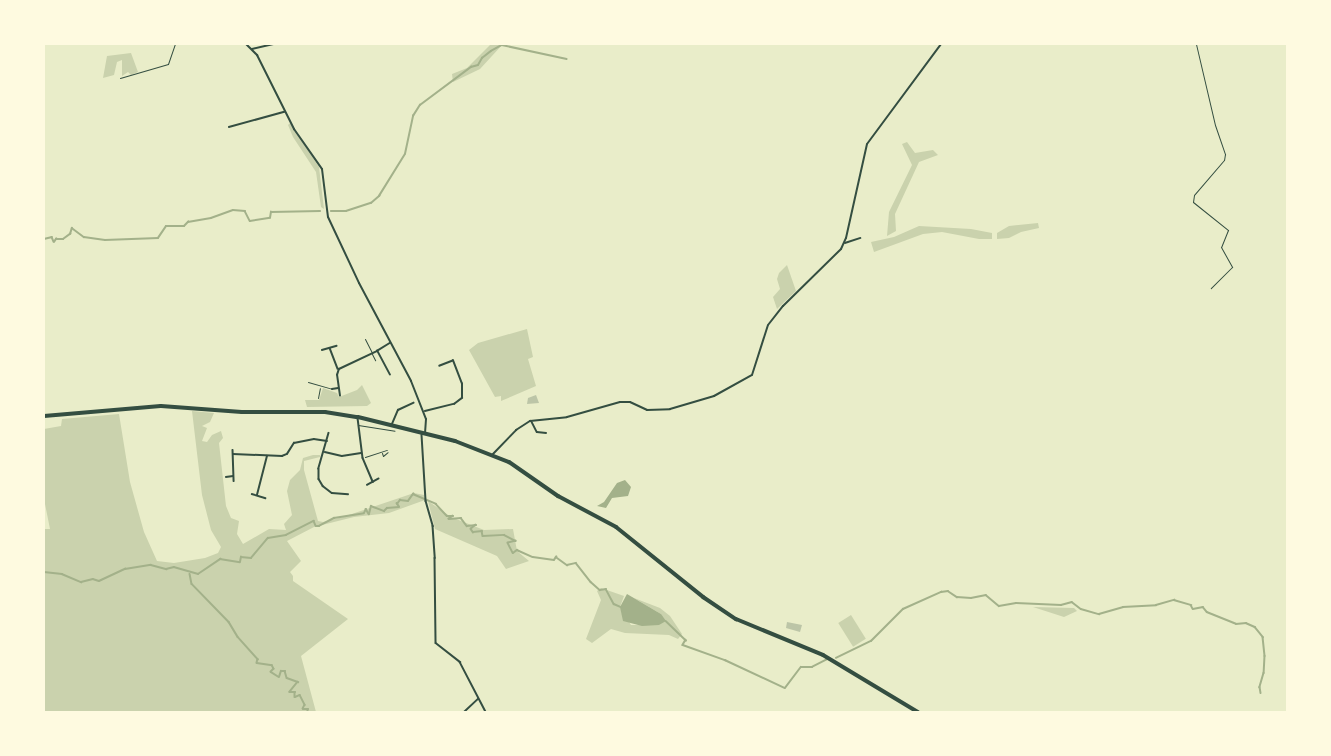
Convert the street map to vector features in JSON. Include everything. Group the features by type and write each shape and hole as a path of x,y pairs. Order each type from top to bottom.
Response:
{"highway":[{"path":"44,416 167,406 238,412 325,412 392,424 492,455 517,466 558,496 615,527 716,607 759,630 823,655 918,712"}],"street":[{"path":"246,44 251,46 273,44"},
{"path":"492,455 516,430 532,421 567,417 620,402 630,402 653,411 687,404 714,396 752,375 768,325 783,306 832,259 844,243 867,144 941,44"},
{"path":"251,46 294,129 322,169 328,217 411,381 424,412 426,501 433,526 435,558 436,643 460,662 486,712"},
{"path":"229,127 285,111"},
{"path":"844,243 860,238"},
{"path":"339,369 391,343"},
{"path":"322,350 336,346"},
{"path":"330,348 339,369 340,396"},
{"path":"376,351 390,375"},
{"path":"424,412 454,405 462,398 462,384 453,361 440,366"},
{"path":"332,389 339,388"},
{"path":"392,424 398,410 413,403"},
{"path":"358,417 363,458 373,482"},
{"path":"532,421 537,432 535,437"},
{"path":"537,432 546,433"},
{"path":"329,433 321,465 321,483 332,493 348,494"},
{"path":"233,454 284,456 292,444 298,441 314,439 327,441"},
{"path":"233,450 234,481"},
{"path":"325,452 342,456 362,452"},
{"path":"257,495 267,456"},
{"path":"321,465 327,467"},
{"path":"226,477 233,476"},
{"path":"367,484 378,479"},
{"path":"331,497 332,493"},
{"path":"252,494 265,498"},
{"path":"464,712 478,699"}],"lane":[{"path":"120,78 168,64 175,44"},
{"path":"1196,44 1215,125 1226,154 1224,160 1194,195 1193,202 1228,230 1221,247 1232,267 1211,288"},
{"path":"365,339 375,360"},
{"path":"308,382 332,389"},
{"path":"318,398 321,386"},
{"path":"358,425 394,431"},
{"path":"363,458 382,452"}],"shaded area":[{"path":"491,44 503,44 480,69 453,82 452,74 467,68"},
{"path":"131,53 138,72 131,75 128,72 122,76 122,60 117,62 114,75 103,78 107,56"},
{"path":"290,123 319,167 324,209 321,207 316,172 293,137 288,125"},
{"path":"907,142 915,153 933,150 938,155 919,162 895,214 896,231 887,236 889,212 912,165 902,144"},
{"path":"1038,223 1039,228 1021,232 1009,238 997,239 997,233 1009,226"},
{"path":"919,226 971,229 992,233 992,239 979,239 942,232 923,234 874,252 871,242 894,237"},
{"path":"787,265 796,291 777,309 773,297 780,289 777,279 779,273"},
{"path":"527,329 533,357 528,359 536,386 501,401 501,396 495,397 469,350 478,343"},
{"path":"362,385 371,403 367,406 307,407 305,400 319,400 323,388 337,393 339,397 357,390"},
{"path":"192,411 214,413 210,422 202,426 207,428 202,441 207,442 212,435 221,431 223,438 219,443 226,506 231,518 239,521 237,534 243,544 269,529 286,530 284,524 292,515 287,491 290,480 300,470 303,458 313,455 320,455 320,457 304,461 304,470 318,521 343,517 414,493 424,495 425,500 389,513 354,517 314,527 287,541 301,561 290,572 293,581 348,619 301,656 316,712 44,712 44,529 50,529 44,499 44,429 61,426 62,419 119,414 130,482 144,532 157,561 174,563 205,558 218,553 221,547 211,530 202,495"},
{"path":"625,480 631,487 628,496 612,498 606,508 597,506 604,502 617,483"},
{"path":"428,501 451,517 484,530 513,529 517,551 529,561 506,569 497,556 435,529"},
{"path":"601,588 624,596 620,607 631,625 659,625 661,614 634,598 660,608 670,616 682,634 678,639 669,635 625,633 611,629 592,643 586,639 601,600 597,591"},
{"path":"627,594 661,614 666,621 659,625 642,626 623,621 620,607"},
{"path":"1033,607 1074,608 1077,611 1064,617"},
{"path":"851,615 866,639 853,647 838,623"}],"building":[{"path":"536,395 539,403 527,404 528,398"},
{"path":"787,622 802,625 800,632 786,628"}],"waterway":[{"path":"331,211 346,211 371,203 379,196 405,154 413,116 420,105 471,67 478,65 482,58 491,51 502,45 567,59"},
{"path":"44,239 52,237 54,242 56,239 63,239 70,234 72,228 84,237 105,240 158,238 166,226 184,226 188,222 211,218 233,210 245,211 250,221 270,218 271,212 320,211"},
{"path":"44,572 62,574 81,582 93,579 99,581 125,569 151,565 166,569 174,567 198,574 220,559 240,562 241,557 251,558 268,538 286,535 314,521 316,526 319,526 334,518 364,513 366,509 369,514 371,506 384,511 387,508 399,507 397,504 400,500 408,501 413,494 436,504 447,516 453,516 449,519 461,518 467,526 476,525 471,529 473,532 482,531 483,536 504,535 516,541 508,543 513,553 517,550 533,557 554,560 556,557 567,565 576,563 591,582 600,590 606,589 614,604 621,607"},
{"path":"190,574 192,584 229,622 238,637 258,659 257,663 272,665 274,669 271,672 279,677 281,671 285,671 287,678 298,682 290,692 295,692 295,697 300,695 305,705 303,709 308,709 308,712"},
{"path":"836,658 871,641 903,609 941,592 948,591 957,597 971,598 986,595 999,606 1016,603 1061,605 1072,602 1081,609 1099,614 1123,607 1156,605 1174,600 1191,605 1193,609 1203,607 1207,612 1236,624 1246,623 1255,627 1263,637 1265,656 1261,693"},
{"path":"666,621 686,640 683,645 725,660 785,688 801,667 812,667 826,660"}]}
